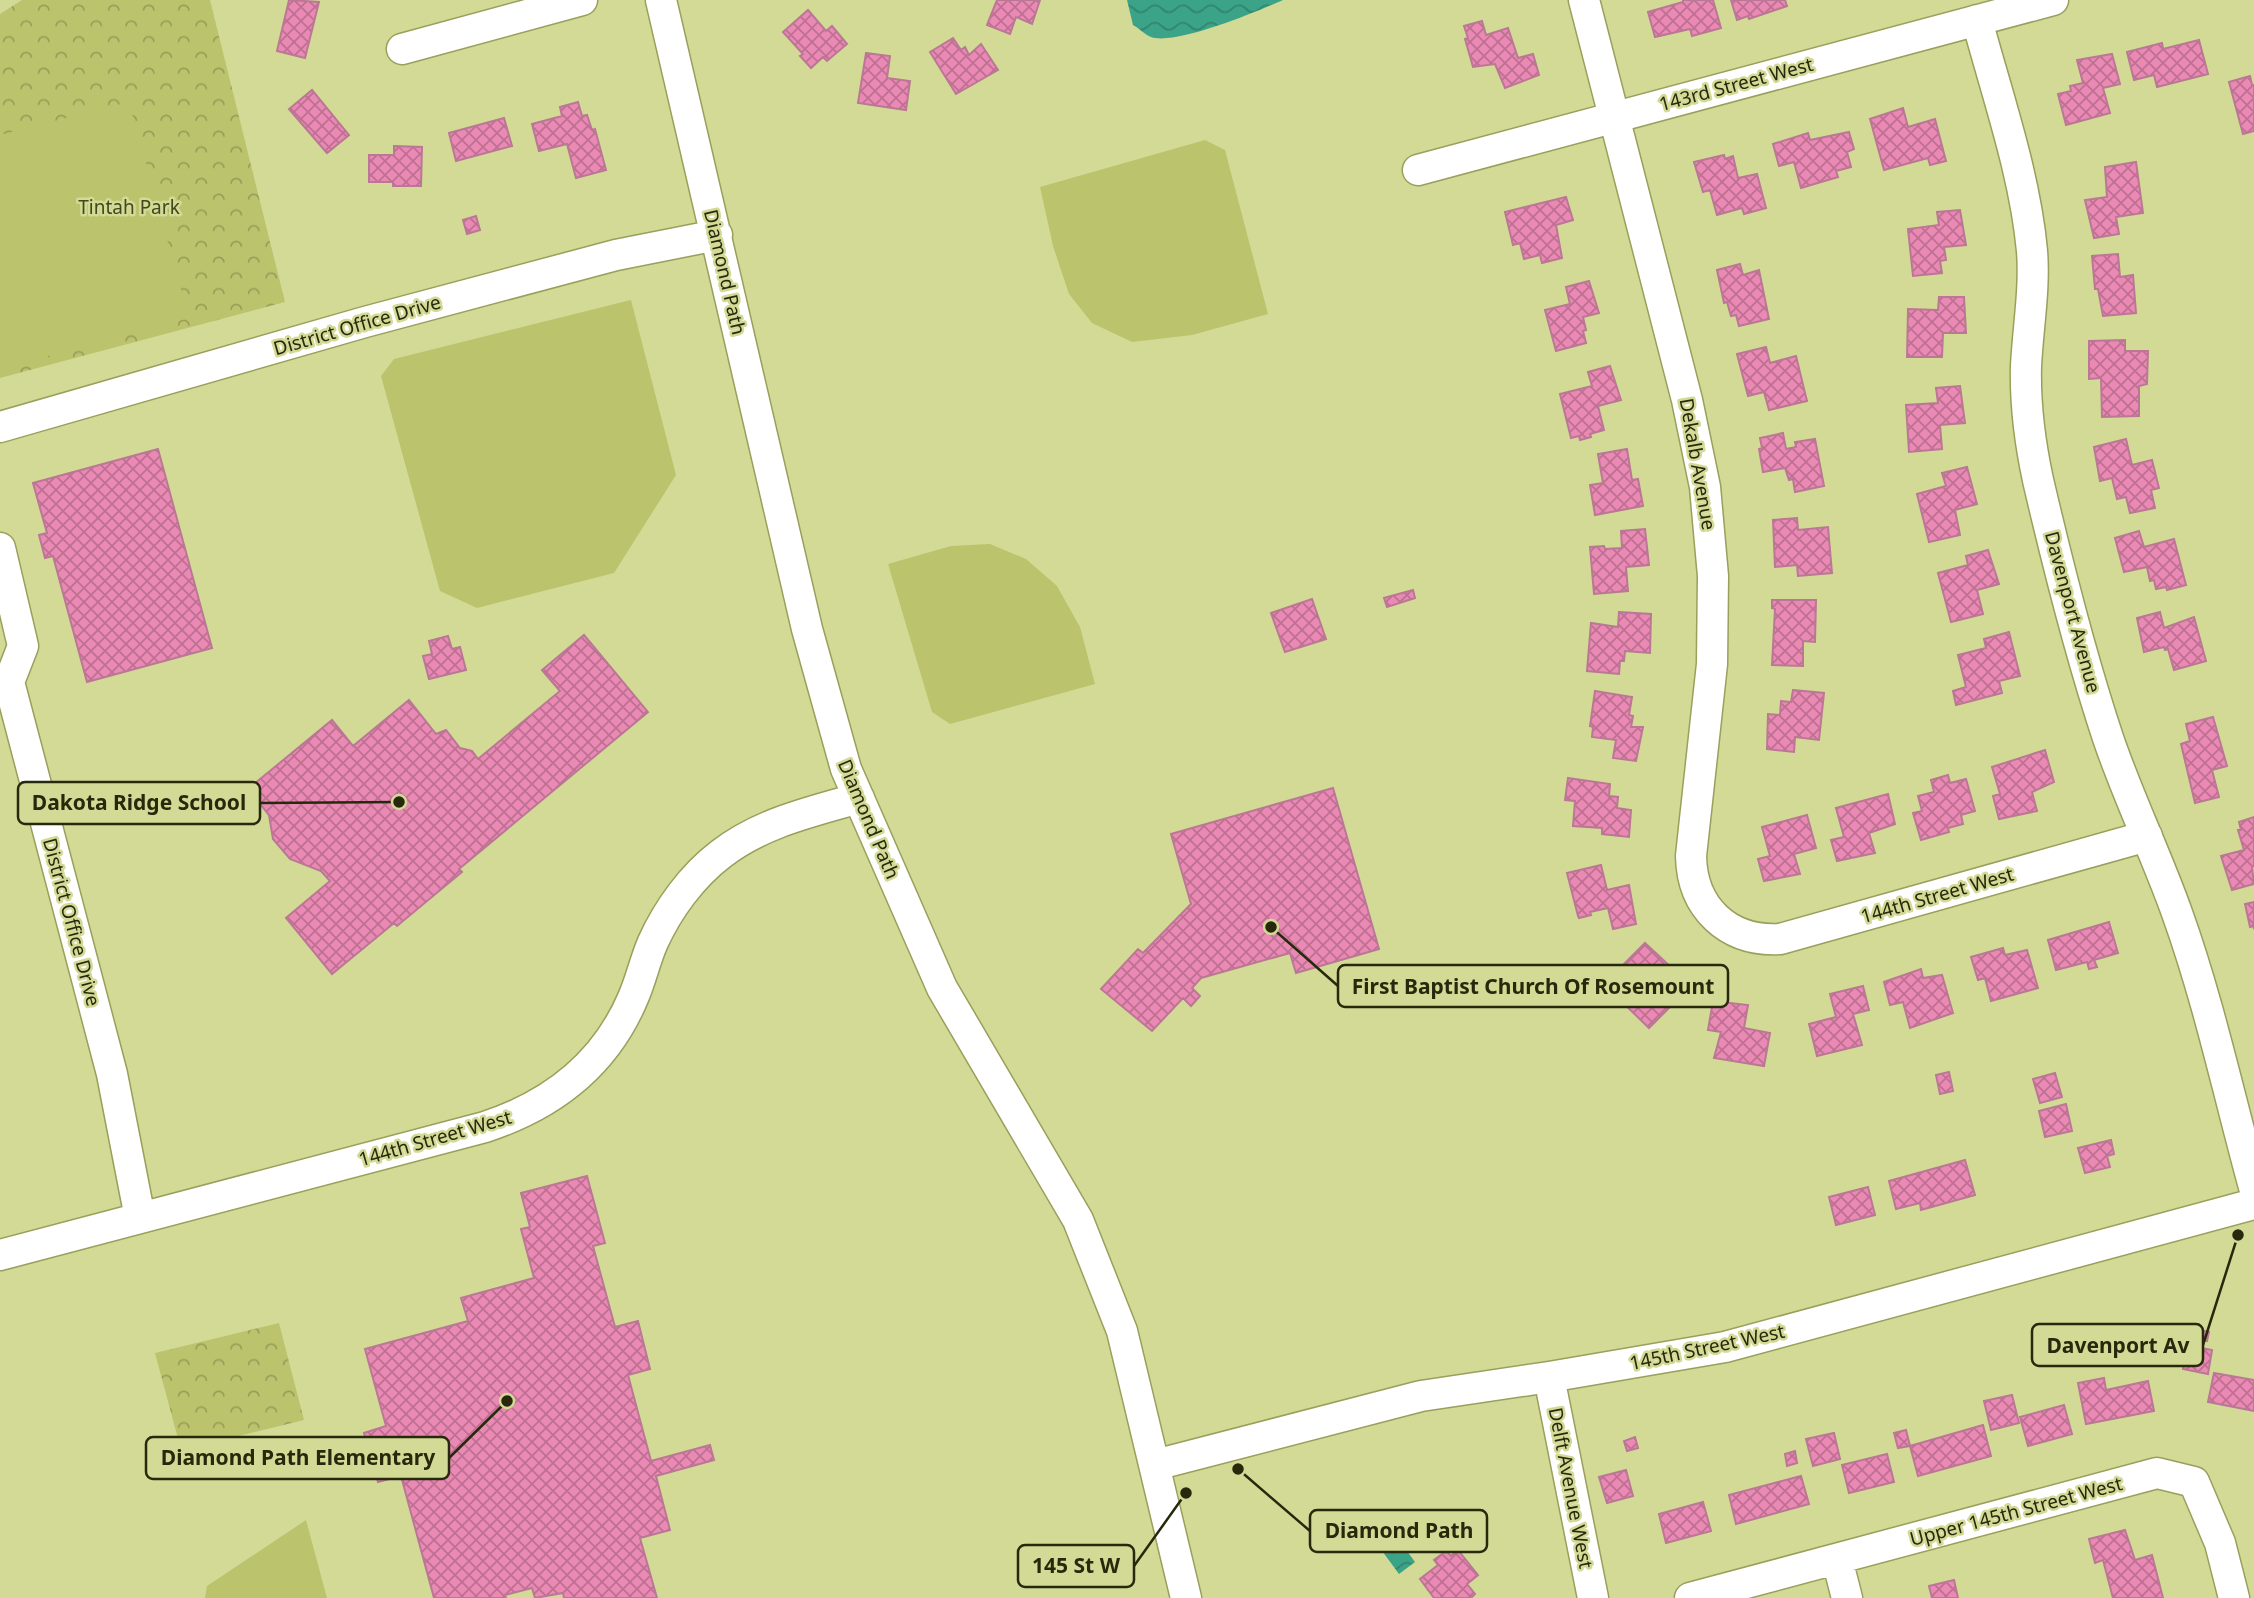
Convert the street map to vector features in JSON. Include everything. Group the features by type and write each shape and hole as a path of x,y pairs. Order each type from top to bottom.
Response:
{"street":[{"path":"402,48 582,0"},
{"name":"Diamond Path","path":"661,0 807,629 846,769 942,988 1078,1220 1122,1331 1186,1598"},
{"name":"Dekalb Avenue","path":"1584,0 1687,400 1705,487 1713,576 1713,664 1695,804 1691,867 1694,884 1702,901 1712,914 1727,926"},
{"name":"143rd Street West","path":"1418,170 2053,0"},
{"name":"Davenport Avenue","path":"1978,20 2019,176 2032,252 2033,291 2026,367 2027,406 2036,470 2093,689 2113,752 2172,900 2190,953 2254,1188"},
{"name":"District Office Drive","path":"0,427 391,315 616,255 717,235"},
{"name":"District Office Drive","path":"0,548 23,646 9,682 112,1074 140,1218"},
{"name":"144th Street West","path":"0,1255 485,1127 538,1105 585,1070 604,1049 633,998 652,943 665,919 681,895 706,867 720,854 769,825 859,797"},
{"name":"144th Street West","path":"1727,926 1753,937 1780,939 2147,836"},
{"name":"145th Street West","path":"1155,1465 1421,1396 1725,1347 2254,1204"},
{"name":"Delft Avenue West","path":"1549,1377 1593,1598"},
{"name":"Upper 145th Street West","path":"1837,1559 2157,1473 2194,1482 2220,1543 2234,1598"},
{"path":"1690,1598 1837,1559 1847,1598"}],"green space":[{"name":"Tintah Park","path":"22,0 210,0 285,302 0,378 0,14"},
{"path":"129,102 189,318 0,369 0,135"},
{"path":"1205,140 1225,150 1268,314 1192,335 1132,342 1092,323 1069,294 1053,246 1040,187"},
{"path":"631,300 676,475 614,573 477,608 440,591 381,376 394,359"},
{"path":"990,544 1026,559 1057,586 1080,627 1095,684 950,724 932,712 888,564 951,546"},
{"path":"279,1323 304,1420 181,1450 155,1353"},
{"path":"306,1520 327,1598 205,1598 207,1586"}],"water":[{"path":"1127,0 1283,0 1217,26 1178,37 1163,38 1151,37 1133,25"},
{"path":"1393,1532 1415,1562 1399,1574 1377,1544"}],"building":[{"path":"289,0 319,2 305,58 277,51"},
{"path":"997,0 1040,0 1032,24 1016,17 1010,34 987,25"},
{"path":"1683,0 1713,0 1721,28 1692,36 1690,29 1655,37 1648,12"},
{"path":"1731,0 1785,0 1787,6 1749,19 1748,16 1737,20"},
{"path":"808,10 826,31 832,26 847,44 827,61 823,57 811,68 800,56 803,54 783,32"},
{"path":"1482,21 1486,35 1508,28 1518,58 1533,54 1539,75 1505,88 1495,64 1473,67 1464,26"},
{"path":"953,38 961,50 965,47 969,55 981,44 998,70 956,94 930,52"},
{"path":"2199,40 2208,74 2157,87 2154,75 2134,80 2127,52 2162,43 2163,49"},
{"path":"866,53 890,56 887,78 910,81 906,110 858,103"},
{"path":"2112,54 2120,84 2103,88 2110,113 2066,125 2058,94 2071,91 2070,86 2083,83 2077,60"},
{"path":"2250,76 2254,85 2254,131 2243,134 2229,82"},
{"path":"312,90 349,135 327,153 289,109"},
{"path":"578,102 582,116 587,115 592,130 595,129 606,170 576,178 567,144 539,151 532,124 562,116 560,107"},
{"path":"1903,108 1908,127 1935,119 1946,161 1930,165 1928,158 1884,170 1870,119"},
{"path":"504,118 512,146 456,161 449,133"},
{"path":"1849,132 1854,149 1847,152 1851,167 1836,171 1838,177 1801,188 1794,162 1779,166 1773,144 1808,133 1810,140"},
{"path":"394,146 422,147 421,186 393,186 393,182 369,182 369,155 394,155"},
{"path":"1724,155 1725,159 1733,156 1738,178 1757,174 1766,208 1744,214 1742,208 1717,215 1710,190 1703,192 1694,162"},
{"path":"2136,162 2143,213 2116,217 2119,234 2094,238 2085,200 2107,197 2105,167"},
{"path":"1566,197 1573,220 1556,225 1562,258 1542,263 1540,255 1524,259 1520,243 1513,245 1505,212"},
{"path":"1960,210 1966,245 1944,247 1946,260 1940,261 1942,273 1913,276 1908,229 1939,225 1937,212"},
{"path":"476,216 480,230 467,234 463,220"},
{"path":"2118,254 2120,277 2133,275 2136,313 2103,316 2098,289 2095,289 2092,256"},
{"path":"1740,264 1743,275 1759,270 1769,319 1739,326 1736,315 1731,316 1727,302 1724,303 1717,270"},
{"path":"1589,281 1599,313 1583,317 1586,343 1556,351 1545,310 1570,304 1566,287"},
{"path":"1939,297 1964,297 1966,333 1943,333 1942,357 1907,357 1908,309 1938,310"},
{"path":"2125,340 2125,351 2148,351 2147,384 2139,386 2139,416 2102,417 2101,378 2089,379 2089,341"},
{"path":"1766,347 1770,363 1796,356 1807,401 1769,410 1764,392 1748,396 1737,354"},
{"path":"1610,366 1621,400 1598,406 1604,430 1580,440 1579,436 1571,438 1560,394 1592,386 1588,372"},
{"path":"1960,386 1965,423 1940,425 1942,449 1909,452 1906,405 1938,403 1936,388"},
{"path":"1783,433 1786,449 1796,447 1795,442 1815,439 1824,486 1795,492 1793,479 1789,480 1785,468 1763,472 1760,438"},
{"path":"2126,439 2132,465 2152,460 2159,488 2151,490 2155,508 2130,513 2126,497 2117,499 2112,478 2100,481 2094,447"},
{"path":"158,449 212,648 87,682 53,556 45,558 39,535 47,533 33,483"},
{"path":"1627,449 1632,480 1638,479 1643,506 1595,515 1590,485 1603,483 1598,454"},
{"path":"1967,467 1977,504 1955,510 1960,535 1929,542 1917,494 1946,486 1942,473"},
{"path":"1797,518 1798,530 1828,527 1832,573 1798,576 1797,565 1775,567 1773,520"},
{"path":"1645,529 1649,565 1626,567 1628,591 1594,594 1590,547 1622,548 1621,531"},
{"path":"2139,531 2144,547 2174,539 2186,585 2167,590 2166,587 2156,589 2154,580 2150,581 2147,567 2124,572 2115,538"},
{"path":"1988,550 1999,584 1977,590 1983,614 1951,622 1938,573 1968,565 1966,556"},
{"path":"1413,590 1415,598 1387,607 1384,598"},
{"path":"1312,599 1326,639 1285,652 1271,613"},
{"path":"1772,600 1816,600 1815,642 1803,641 1803,666 1772,665 1775,609 1772,608"},
{"path":"1619,612 1651,614 1650,653 1625,651 1624,661 1620,661 1619,674 1587,671 1591,623 1618,627"},
{"path":"2160,612 2164,628 2194,617 2206,661 2174,670 2168,649 2165,650 2164,647 2144,652 2137,618"},
{"path":"2009,632 2020,676 1999,681 2002,693 1956,705 1953,691 1966,687 1958,655 1986,648 1984,639"},
{"path":"584,635 648,712 459,869 462,872 397,926 394,923 332,974 286,918 330,881 321,871 290,859 273,839 269,815 248,789 332,720 353,746 409,700 436,734 446,730 460,748 472,751 478,759 560,691 542,670"},
{"path":"448,636 452,649 460,647 466,670 429,679 423,656 432,654 429,641"},
{"path":"1793,690 1824,693 1819,740 1795,737 1794,752 1767,749 1768,714 1780,715 1781,701 1791,702"},
{"path":"1595,691 1632,697 1629,715 1633,716 1631,727 1643,727 1636,761 1613,758 1616,740 1592,737 1593,727 1590,726"},
{"path":"2213,717 2227,766 2212,770 2219,797 2195,803 2181,744 2190,741 2186,724"},
{"path":"2045,750 2054,782 2032,792 2037,811 1999,819 1993,796 2000,794 1992,767"},
{"path":"1948,775 1950,783 1966,779 1975,811 1961,815 1963,824 1948,828 1949,832 1921,840 1913,813 1922,811 1918,796 1934,792 1931,780"},
{"path":"1568,778 1610,784 1609,796 1618,797 1617,808 1631,810 1629,837 1602,834 1602,828 1573,826 1575,801 1565,800"},
{"path":"1333,788 1379,949 1296,973 1290,953 1201,978 1192,988 1200,996 1191,1006 1183,998 1152,1031 1101,989 1138,949 1143,953 1191,904 1171,834"},
{"path":"1888,794 1895,824 1869,833 1875,853 1837,861 1831,840 1844,837 1836,808"},
{"path":"1807,815 1816,848 1794,854 1800,874 1764,881 1758,859 1770,856 1762,827"},
{"path":"2254,817 2254,884 2232,890 2221,856 2244,850 2238,830 2241,830 2239,822"},
{"path":"1601,865 1607,890 1629,885 1636,924 1613,929 1608,908 1579,918 1567,873"},
{"path":"2254,902 2254,929 2253,926 2250,927 2245,904"},
{"path":"2109,922 2118,953 2094,960 2097,967 2089,969 2087,962 2056,970 2048,940"},
{"path":"1645,943 1673,969 1656,986 1666,996 1663,999 1670,1007 1649,1028 1616,996 1635,978 1622,966"},
{"path":"2003,948 2005,955 2027,950 2038,988 1991,1001 1985,978 1978,980 1971,957"},
{"path":"1921,969 1923,978 1942,975 1953,1013 1910,1028 1903,1002 1890,1005 1884,982"},
{"path":"1863,986 1869,1010 1853,1014 1862,1045 1817,1056 1809,1024 1836,1017 1830,994"},
{"path":"1713,1001 1748,1005 1744,1028 1770,1033 1764,1066 1714,1058 1721,1032 1708,1030"},
{"path":"1949,1072 1953,1091 1940,1094 1936,1075"},
{"path":"2055,1073 2062,1097 2040,1103 2033,1079"},
{"path":"2066,1104 2072,1131 2045,1137 2039,1111"},
{"path":"2111,1140 2114,1154 2107,1156 2110,1167 2085,1173 2078,1148"},
{"path":"1965,1160 1975,1195 1921,1210 1920,1203 1896,1209 1889,1181"},
{"path":"587,1176 605,1243 593,1246 615,1327 638,1321 650,1369 628,1375 651,1461 710,1445 714,1460 656,1476 670,1530 640,1538 657,1598 564,1598 563,1593 535,1598 532,1588 505,1595 506,1598 434,1598 401,1476 378,1482 364,1433 386,1426 365,1349 468,1321 461,1298 534,1278 521,1229 530,1227 521,1193"},
{"path":"1868,1187 1875,1215 1836,1225 1829,1197"},
{"path":"2196,1329 2209,1332 2207,1341 2194,1338"},
{"path":"2187,1345 2212,1350 2208,1374 2183,1369"},
{"path":"2214,1373 2254,1380 2254,1411 2208,1402"},
{"path":"2104,1378 2106,1390 2148,1381 2154,1411 2086,1424 2078,1383"},
{"path":"2012,1395 2019,1423 1991,1430 1984,1401"},
{"path":"2064,1405 2072,1434 2028,1446 2020,1417"},
{"path":"1983,1425 1991,1456 1918,1476 1910,1446"},
{"path":"1906,1430 1910,1446 1898,1448 1894,1433"},
{"path":"1834,1433 1840,1459 1813,1466 1806,1439"},
{"path":"1635,1437 1638,1448 1627,1451 1624,1441"},
{"path":"1795,1451 1797,1463 1787,1466 1785,1454"},
{"path":"1887,1454 1894,1482 1849,1493 1842,1465"},
{"path":"1626,1470 1633,1496 1607,1503 1599,1477"},
{"path":"1801,1476 1809,1504 1736,1524 1729,1495"},
{"path":"1703,1502 1711,1531 1666,1543 1659,1514"},
{"path":"2125,1530 2135,1560 2152,1555 2163,1598 2113,1598 2103,1560 2095,1563 2089,1539"},
{"path":"1458,1550 1478,1575 1467,1584 1475,1594 1471,1598 1434,1598 1420,1579 1438,1565 1434,1560 1446,1551 1451,1556"},
{"path":"1954,1580 1958,1598 1932,1598 1929,1586"}],"place":[{"name":"Dakota Ridge School","path":"399,802"},
{"name":"First Baptist Church Of Rosemount","path":"1271,927"},
{"name":"Davenport Av","path":"2238,1235"},
{"name":"Diamond Path Elementary","path":"507,1401"},
{"name":"Diamond Path","path":"1238,1469"},
{"name":"145 St W","path":"1186,1493"}]}
